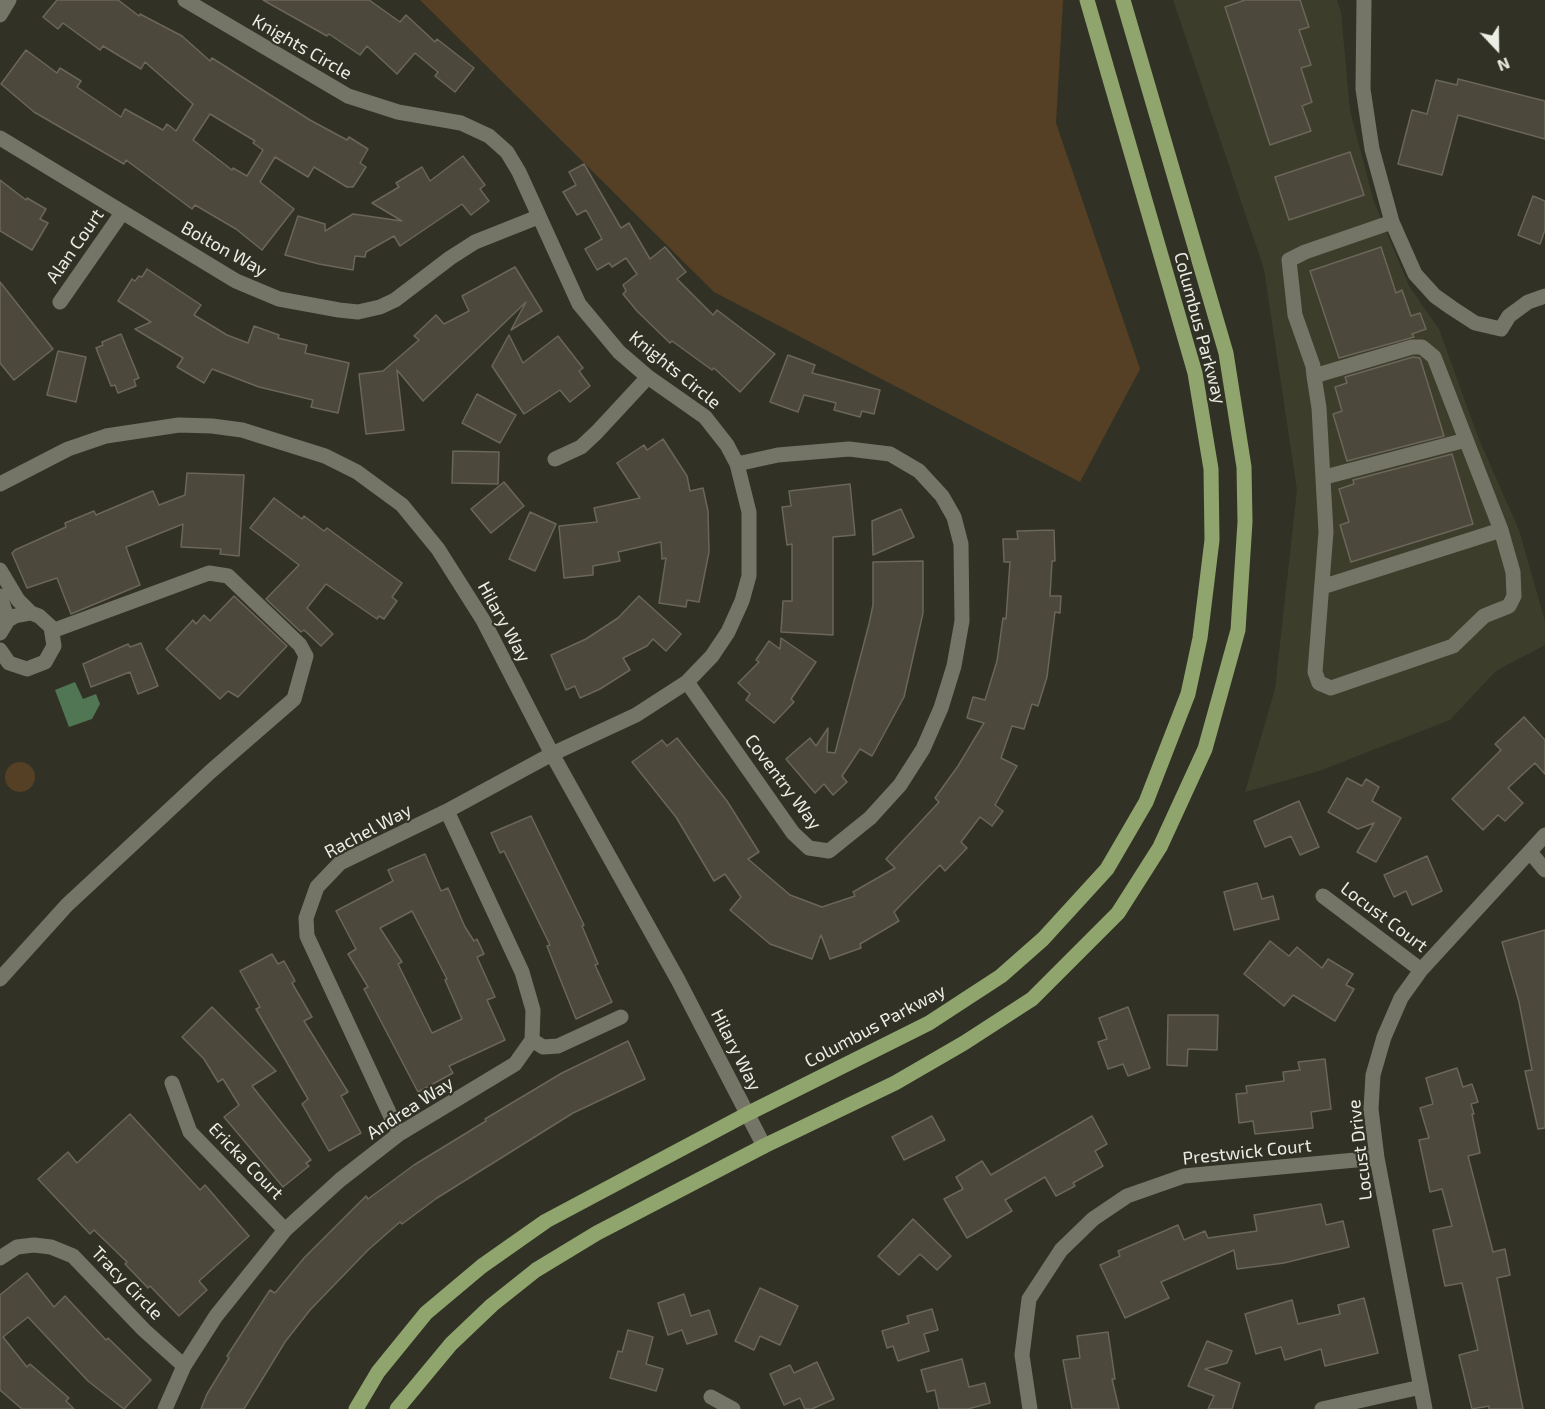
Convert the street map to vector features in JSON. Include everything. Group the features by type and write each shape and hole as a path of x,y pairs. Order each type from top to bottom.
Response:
{"main road":[{"name":"Columbus Parkway","path":"356,1409 378,1372 426,1313 482,1266 546,1221 747,1114 929,1023 1001,976 1043,939 1107,869 1146,802 1188,694 1200,638 1212,540 1211,469 1195,373 1086,0"},
{"name":"Columbus Parkway","path":"397,1409 451,1344 492,1305 536,1270 597,1233 764,1146 895,1083 964,1043 1032,999 1118,913 1160,848 1205,748 1238,630 1245,522 1244,467 1226,353 1123,0"}],"street":[{"path":"0,15 9,0"},
{"name":"Knights Circle","path":"185,0 348,96 398,112 461,123 489,136 507,152 579,304 619,352 648,377 705,417 727,445 738,464 749,512 748,576 741,601 728,632 712,656 687,682 636,716 552,754"},
{"path":"1364,0 1363,89 1372,149 1392,222 1408,262 1424,286 1435,296 1475,322 1501,329 1509,316 1528,302 1545,296"},
{"name":"Bolton Way","path":"0,138 236,281 279,299 358,312 395,300 450,258 475,243 538,217"},
{"name":"Alan Court","path":"60,302 122,213"},
{"path":"1314,376 1412,347 1422,347 1434,357 1501,530 1513,572 1514,596 1509,606 1484,616 1453,646 1331,688 1319,683 1315,672 1326,532 1324,477 1314,376 1295,315 1289,260 1305,252 1392,222"},
{"path":"555,459 581,447 648,377"},
{"name":"Hilary Way","path":"0,484 68,449 106,436 179,425 242,430 326,456 357,472 402,505 438,549 483,620 552,754 678,980 764,1146"},
{"path":"1324,477 1466,440"},
{"name":"Coventry Way","path":"687,682 793,833 809,848 829,851 870,819 900,785 923,749 941,708 954,666 962,621 960,544 954,517 942,496 920,471 890,454 849,449 778,454 738,464"},
{"path":"1322,587 1501,530"},
{"path":"0,570 18,600 31,613 46,621 52,631 54,646 51,655 36,667 18,668 9,663 0,650"},
{"path":"0,980 68,905 210,772 294,699 306,656 300,645 228,576 209,573 191,577 52,631"},
{"path":"0,596 4,626"},
{"path":"4,626 15,615 31,613"},
{"name":"Rachel Way","path":"399,1134 317,963 307,936 306,918 317,887 340,863 447,811 552,754"},
{"path":"447,811 522,972 533,1010 532,1040 543,1047 558,1046 621,1017"},
{"name":"Locust Drive","path":"1425,1409 1377,1158 1371,1109 1373,1075 1384,1037 1401,998 1421,970 1545,835"},
{"path":"1530,852 1545,870"},
{"name":"Locust Court","path":"1323,896 1421,970"},
{"name":"Andrea Way","path":"165,1409 184,1366 216,1316 285,1230 340,1180 399,1134 515,1064 532,1040"},
{"name":"Ericka Court","path":"172,1083 190,1132 285,1230"},
{"name":"Prestwick Court","path":"1030,1409 1023,1355 1029,1299 1061,1250 1093,1219 1127,1196 1184,1176 1377,1158"},
{"name":"Tracy Circle","path":"0,1258 17,1247 34,1245 51,1246 72,1256 144,1330 184,1366"},
{"path":"1322,1409 1420,1387"},
{"path":"711,1397 733,1409"}],"shaded area":[{"path":"420,0 1063,0 1056,123 1140,369 1080,482 714,292"},
{"path":"1173,0 1337,0 1341,12 1350,111 1374,202 1409,286 1439,329 1478,437 1519,530 1545,621 1545,645 1496,671 1450,720 1319,771 1245,792 1275,689 1297,490 1264,269"},
{"path":"75,682 83,699 96,694 100,704 92,719 69,727 55,690"},
{"path":"20,762 31,766 35,777 31,788 20,792 9,788 5,777 9,766"}],"building":[{"path":"57,0 118,0 139,16 140,14 182,36 210,61 212,58 310,120 347,140 349,137 368,149 360,163 366,167 353,187 347,187 314,167 308,177 275,157 260,182 294,209 262,250 236,229 195,205 192,209 126,160 124,164 34,112 1,84 26,50 57,73 60,68 81,81 77,87 121,117 125,109 163,130 167,124 176,131 193,104 145,62 141,69 103,46 100,50 63,23 58,29 43,17","holes":["210,114 255,141 253,143 263,150 247,176 233,168 232,170 193,140"]},
{"path":"263,0 369,0 400,22 406,15 435,42 437,39 474,68 455,92 435,76 438,72 415,53 397,74 367,46 360,55 329,34 327,36"},
{"path":"1245,0 1300,0 1309,27 1299,30 1311,65 1301,68 1312,102 1302,106 1311,131 1270,145 1225,7"},
{"path":"1458,79 1545,101 1545,139 1458,115 1442,175 1398,164 1412,110 1427,114 1436,80 1457,85"},
{"path":"1350,152 1364,195 1289,220 1275,177"},
{"path":"463,156 485,185 480,189 489,201 471,215 462,204 400,246 394,236 366,252 365,257 355,256 353,270 285,255 298,216 325,224 325,231 353,214 402,221 372,203 399,187 396,183 422,167 430,181"},
{"path":"584,164 621,228 629,223 650,259 665,247 686,272 677,279 713,315 717,310 775,354 740,392 714,368 712,370 672,341 670,343 637,311 623,294 626,291 623,285 637,274 626,258 612,267 609,263 597,270 585,249 602,239 586,210 577,215 563,192 576,185 569,172"},
{"path":"0,180 26,200 27,198 46,209 40,219 48,223 32,250 0,231"},
{"path":"1533,196 1545,201 1545,230 1540,244 1518,235"},
{"path":"1381,247 1396,293 1402,290 1411,316 1420,313 1426,329 1412,334 1414,337 1339,358 1310,271"},
{"path":"515,267 542,311 511,330 526,302 423,401 397,370 404,430 366,434 359,374 383,371 419,340 414,336 436,315 444,324 469,311 462,296"},
{"path":"147,269 201,305 194,315 227,335 248,343 254,326 279,335 278,338 307,345 305,353 349,363 338,413 311,407 313,400 259,387 212,369 204,383 177,367 183,358 135,329 151,322 118,301 132,279 135,281 139,276 142,277"},
{"path":"0,282 53,349 14,380 0,363"},
{"path":"121,334 139,378 134,380 136,386 118,393 115,385 111,386 96,348 103,345 102,342"},
{"path":"509,335 523,363 558,336 583,368 579,371 590,386 570,402 560,390 524,414 492,366"},
{"path":"58,351 86,357 76,402 47,395"},
{"path":"788,355 815,365 812,373 880,390 874,414 862,411 860,417 834,410 836,403 804,395 798,412 770,402"},
{"path":"1413,357 1420,358 1444,436 1347,461 1333,414 1342,411 1335,387 1347,383 1345,377"},
{"path":"477,394 516,415 500,443 462,423"},
{"path":"663,439 687,476 690,491 703,488 708,511 709,552 699,602 687,600 686,607 659,603 666,558 662,559 661,542 618,552 620,561 593,566 593,575 564,578 559,526 597,522 594,508 640,498 617,463 644,445 647,450"},
{"path":"453,451 499,452 498,484 452,483"},
{"path":"1452,454 1473,524 1351,562 1340,525 1349,522 1339,489 1354,484 1353,480"},
{"path":"187,473 244,475 239,556 220,554 221,549 181,547 183,524 126,547 140,585 71,614 57,578 27,588 12,553 15,550 66,527 65,523 94,511 96,515 153,491 159,505 185,495"},
{"path":"504,482 524,506 491,533 471,509"},
{"path":"850,484 855,535 833,537 833,635 781,632 783,601 792,601 792,544 787,545 782,507 791,506 789,491"},
{"path":"274,498 302,519 304,516 324,531 327,528 402,583 392,597 397,601 384,619 379,616 377,619 326,584 307,608 333,634 321,646 304,630 301,632 266,599 299,565 250,528"},
{"path":"901,509 914,537 873,555 872,521"},
{"path":"530,512 556,524 535,571 509,559"},
{"path":"1054,530 1055,561 1052,561 1050,596 1061,596 1060,613 1055,612 1047,677 1038,706 1032,704 1024,729 1012,726 1001,758 1017,766 995,805 1003,811 992,826 980,817 961,842 967,848 945,871 940,865 894,912 899,921 860,944 861,948 830,959 821,935 812,959 770,944 730,910 741,897 725,874 714,881 676,817 632,762 662,740 667,746 677,738 727,801 759,852 748,859 790,895 822,907 855,896 853,892 895,868 886,859 939,802 935,798 984,723 967,718 973,697 985,700 997,661 1003,618 1006,619 1010,562 1004,562 1003,539 1018,539 1017,531"},
{"path":"923,561 923,613 904,697 872,756 860,749 842,776 847,782 833,795 824,784 815,793 786,759 810,738 816,746 828,728 827,752 835,753 873,605 873,562"},
{"path":"234,596 287,646 238,697 228,691 220,699 166,649 193,620 196,624 204,615 210,621"},
{"path":"639,596 681,634 666,651 653,639 647,646 623,658 630,670 600,689 580,698 575,686 566,690 551,655 586,639 618,618"},
{"path":"781,638 816,662 791,699 794,702 774,723 746,700 750,694 738,683 759,662 756,660 769,641 780,649"},
{"path":"141,643 158,686 138,694 130,672 91,687 83,664 128,644 130,647"},
{"path":"1524,717 1545,740 1545,774 1535,763 1508,788 1523,803 1505,821 1498,815 1483,830 1452,799 1501,750 1495,744"},
{"path":"1347,778 1362,786 1366,779 1379,787 1372,801 1401,818 1376,862 1357,852 1374,823 1358,829 1328,812"},
{"path":"1299,801 1319,847 1300,855 1291,836 1265,847 1254,821"},
{"path":"531,816 584,925 582,926 598,964 595,965 612,1002 576,1019 547,946 550,945 504,851 500,853 491,833"},
{"path":"425,854 441,891 448,888 465,927 474,941 477,939 484,954 477,957 495,997 487,1000 505,1040 449,1066 453,1073 418,1092 364,989 368,987 348,954 356,949 336,911 393,881 388,870","holes":["412,911 447,979 445,980 462,1019 432,1033 398,964 402,962 380,928"]},
{"path":"1427,856 1442,891 1412,905 1406,891 1394,897 1384,875"},
{"path":"1257,883 1262,899 1273,896 1279,919 1234,930 1224,892"},
{"path":"1545,930 1545,1128 1538,1129 1525,1071 1532,1070 1519,1002 1502,942"},
{"path":"1270,941 1289,956 1297,947 1322,968 1328,959 1353,974 1346,985 1354,989 1335,1021 1293,995 1284,1006 1244,974"},
{"path":"272,954 278,964 284,961 295,981 292,983 312,1017 304,1021 348,1092 341,1096 361,1133 329,1151 302,1104 308,1099 256,1009 260,1007 240,971"},
{"path":"212,1007 276,1071 252,1086 311,1160 306,1163 309,1166 283,1187 224,1117 239,1105 223,1079 218,1082 204,1059 182,1037"},
{"path":"1128,1007 1150,1068 1128,1076 1123,1064 1108,1069 1098,1042 1107,1039 1099,1018"},
{"path":"1168,1015 1218,1015 1217,1050 1188,1049 1187,1066 1167,1065"},
{"path":"628,1041 645,1079 573,1113 437,1198 402,1224 400,1222 368,1250 310,1310 285,1342 244,1409 201,1409 207,1394 229,1358 227,1356 270,1290 275,1293 304,1258 366,1196 368,1199 414,1165 562,1073"},
{"path":"1325,1059 1331,1109 1311,1112 1313,1128 1255,1134 1253,1121 1239,1123 1236,1094 1247,1093 1246,1086 1284,1081 1283,1072 1300,1070 1298,1062"},
{"path":"1457,1068 1463,1087 1472,1084 1478,1102 1471,1104 1480,1153 1468,1156 1493,1252 1505,1249 1510,1275 1497,1278 1523,1409 1489,1409 1489,1406 1472,1409 1459,1355 1478,1350 1462,1283 1445,1286 1433,1230 1452,1226 1442,1189 1430,1192 1419,1140 1429,1138 1420,1108 1433,1104 1426,1078"},
{"path":"130,1114 200,1190 205,1185 249,1236 199,1281 207,1290 179,1316 150,1286 148,1288 125,1264 127,1262 94,1230 90,1234 38,1179 68,1152 77,1163"},
{"path":"932,1116 945,1140 904,1160 892,1137"},
{"path":"1092,1116 1107,1144 1095,1151 1103,1166 1073,1183 1075,1186 1056,1196 1045,1177 1005,1200 1012,1211 967,1238 944,1199 963,1189 956,1177 982,1161 991,1175"},
{"path":"1321,1204 1326,1225 1343,1221 1349,1247 1284,1263 1237,1269 1234,1250 1161,1282 1169,1298 1125,1318 1100,1265 1120,1256 1118,1251 1178,1225 1184,1240 1205,1231 1208,1238 1257,1231 1254,1215"},
{"path":"913,1219 951,1256 937,1270 920,1254 899,1275 878,1256"},
{"path":"27,1273 54,1307 65,1296 106,1340 108,1338 151,1380 124,1409 88,1381 28,1317 3,1337 27,1367 30,1364 69,1398 66,1401 74,1409 22,1409 0,1390 0,1295"},
{"path":"760,1288 798,1306 780,1345 760,1336 754,1350 735,1341"},
{"path":"684,1294 691,1316 709,1310 717,1334 687,1344 682,1330 668,1335 658,1303"},
{"path":"1364,1298 1378,1353 1325,1366 1321,1349 1285,1360 1281,1347 1256,1354 1245,1314 1292,1300 1298,1324 1340,1314 1338,1305"},
{"path":"932,1309 938,1330 924,1334 929,1351 898,1361 893,1346 887,1348 882,1331 909,1323 907,1316"},
{"path":"628,1330 653,1337 646,1364 663,1369 656,1391 610,1378 618,1351 622,1352"},
{"path":"1108,1332 1115,1379 1112,1379 1119,1409 1072,1409 1063,1360 1080,1358 1077,1336"},
{"path":"1207,1341 1232,1351 1227,1363 1205,1369 1240,1383 1232,1409 1208,1409 1214,1396 1188,1386"},
{"path":"962,1359 969,1387 985,1383 990,1403 968,1409 939,1409 935,1390 927,1392 921,1370"},
{"path":"817,1362 834,1399 812,1409 805,1409 800,1398 784,1405 770,1374 790,1365 794,1373"}]}
